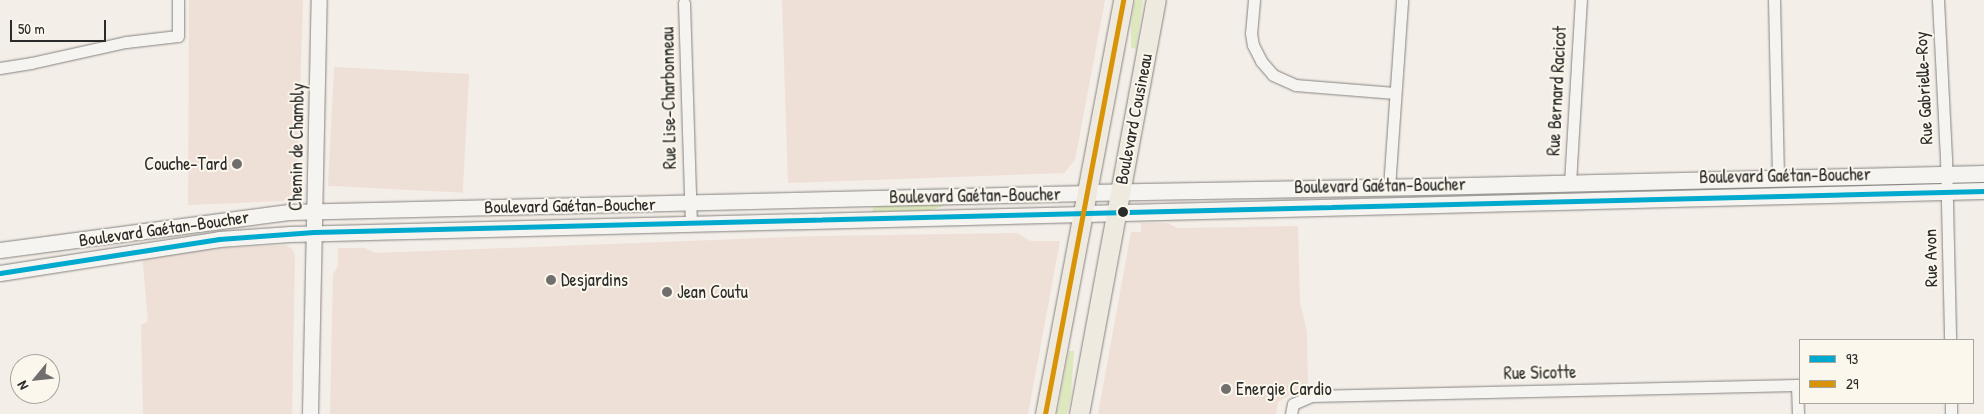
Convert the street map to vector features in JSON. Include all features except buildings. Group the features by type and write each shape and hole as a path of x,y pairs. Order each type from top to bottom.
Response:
{"main road":[{"name":"Boulevard Cousineau","path":"1045,414 1123,0"},
{"name":"Boulevard Cousineau","path":"1079,414 1156,0"},
{"name":"Boulevard Gaétan-Boucher","path":"1088,193 1984,174"},
{"name":"Boulevard Gaétan-Boucher","path":"1084,214 1984,191"}],"street":[{"path":"0,68 31,64 126,42 178,36 178,0"},
{"name":"Chemin de Chambly","path":"310,414 319,0"},
{"path":"1254,0 1251,33 1253,45 1261,62 1273,75 1295,85 1395,93"},
{"path":"1389,188 1402,0"},
{"name":"Rue Bernard Racicot","path":"1570,183 1581,0"},
{"path":"1774,0 1778,178"},
{"name":"Rue Gabrielle-Roy","path":"1938,0 1946,174"},
{"name":"Rue Lise-Charbonneau","path":"684,3 690,223"},
{"name":"Rue Avon","path":"1946,174 1950,339"},
{"name":"Boulevard Gaétan-Boucher","path":"0,250 256,215 314,211 1088,193"},
{"path":"815,220 862,208 867,203 868,198"},
{"name":"Boulevard Gaétan-Boucher","path":"0,273 219,239 314,232 1084,214"},
{"path":"1798,414 1799,385"},
{"name":"Rue Sicotte","path":"1291,414 1293,404 1311,396 1799,385"}],"shaded area":[{"path":"189,0 303,0 297,184 291,195 283,201 188,205"},
{"path":"782,0 1105,0 1075,160 1064,173 788,183"},
{"path":"334,67 469,74 463,193 328,186"},
{"path":"1141,223 1168,223 1177,228 1298,226 1300,302 1307,332 1308,385 1278,402 1276,414 1098,414 1131,232 1141,232"},
{"path":"1017,233 1031,241 1060,241 1028,414 330,414 333,274 338,266 338,248 365,248 375,253 817,236"},
{"path":"286,245 292,249 295,255 292,414 143,414 141,325 148,321 142,254 189,249"}],"green space":[{"path":"1135,0 1143,0 1136,49 1131,48 1131,25"},
{"path":"944,203 944,206 931,210 872,212 874,205"},
{"path":"1069,351 1074,351 1071,395 1067,414 1057,414"}],"transit line":[{"name":"29","path":"1045,414 1123,0"},
{"name":"93","path":"0,273 219,239 314,232 1984,191"}],"place":[{"name":"Couche-Tard","path":"237,164"},
{"name":"Desjardins","path":"551,280"},
{"name":"Jean Coutu","path":"667,292"},
{"name":"Energie Cardio","path":"1226,389"}]}
